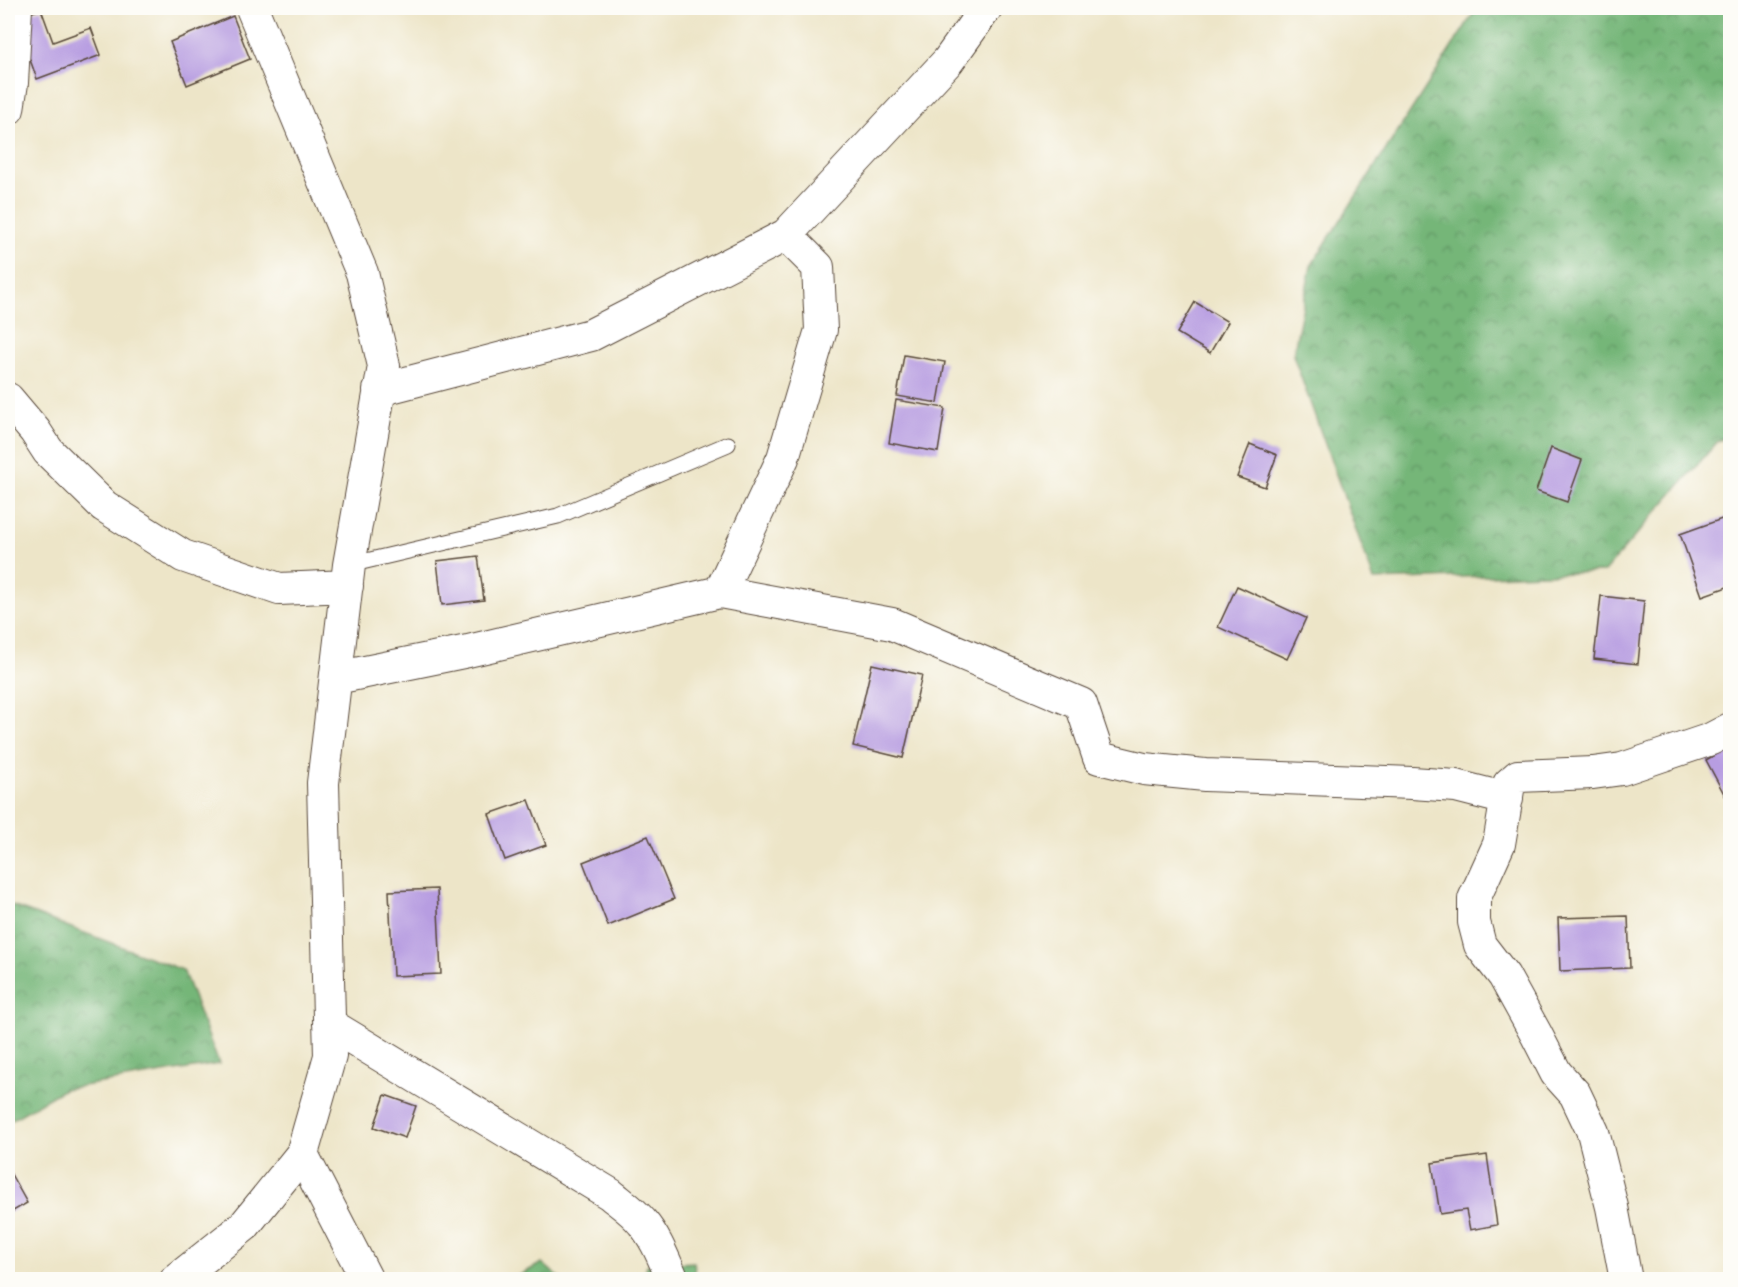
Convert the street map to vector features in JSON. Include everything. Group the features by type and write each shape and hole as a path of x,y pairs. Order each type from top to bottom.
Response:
{"street":[{"path":"8,109 12,83 16,8"},
{"path":"176,1280 244,1226 302,1154 330,1056 323,783 348,575 384,366 362,273 252,8"},
{"path":"379,390 591,335 786,236 948,61 986,8"},
{"path":"720,592 783,458 821,330 818,267 786,236"},
{"path":"8,399 48,451 104,506 183,556 279,589 348,575"},
{"path":"336,678 468,651 720,592 892,624 1080,704 1099,758 1144,769 1205,775 1456,786 1506,799"},
{"path":"1626,1280 1612,1207 1593,1132 1575,1094 1556,1073 1504,976 1480,945 1474,922 1474,899 1498,844 1509,784 1518,776 1593,773 1622,769 1711,739 1731,729"},
{"path":"329,1024 610,1194 643,1223 653,1238 673,1280"},
{"path":"302,1154 367,1280"}],"lane":[{"path":"348,575 558,516 728,444"}],"green space":[{"path":"1477,8 1730,8 1730,438 1719,440 1604,572 1374,580 1293,355 1311,266"},
{"path":"8,904 183,970 219,1064 64,1089 8,1122"},
{"path":"694,1262 696,1279 643,1280 647,1265"},
{"path":"542,1263 561,1279 513,1279"}],"building":[{"path":"41,9 53,42 91,28 101,55 37,79 15,18"},
{"path":"233,16 250,59 187,85 170,42"},
{"path":"1195,302 1228,322 1210,353 1177,333"},
{"path":"904,355 945,362 938,403 897,396"},
{"path":"896,400 945,408 938,452 889,443"},
{"path":"1250,444 1277,455 1265,487 1237,477"},
{"path":"1551,448 1582,460 1567,502 1536,491"},
{"path":"1730,516 1730,586 1702,596 1680,534"},
{"path":"478,556 484,600 442,605 437,561"},
{"path":"1237,586 1306,618 1287,659 1218,627"},
{"path":"1601,596 1644,601 1638,664 1594,659"},
{"path":"872,664 922,675 903,758 853,746"},
{"path":"1730,746 1730,805 1706,760"},
{"path":"529,800 546,845 505,860 489,814"},
{"path":"648,836 674,899 608,926 583,862"},
{"path":"437,889 441,974 393,976 389,891"},
{"path":"1628,916 1630,968 1560,971 1558,918"},
{"path":"385,1095 416,1106 405,1138 374,1127"},
{"path":"1487,1155 1497,1225 1470,1230 1466,1210 1440,1214 1432,1163"},
{"path":"8,1169 27,1203 8,1214"}]}
